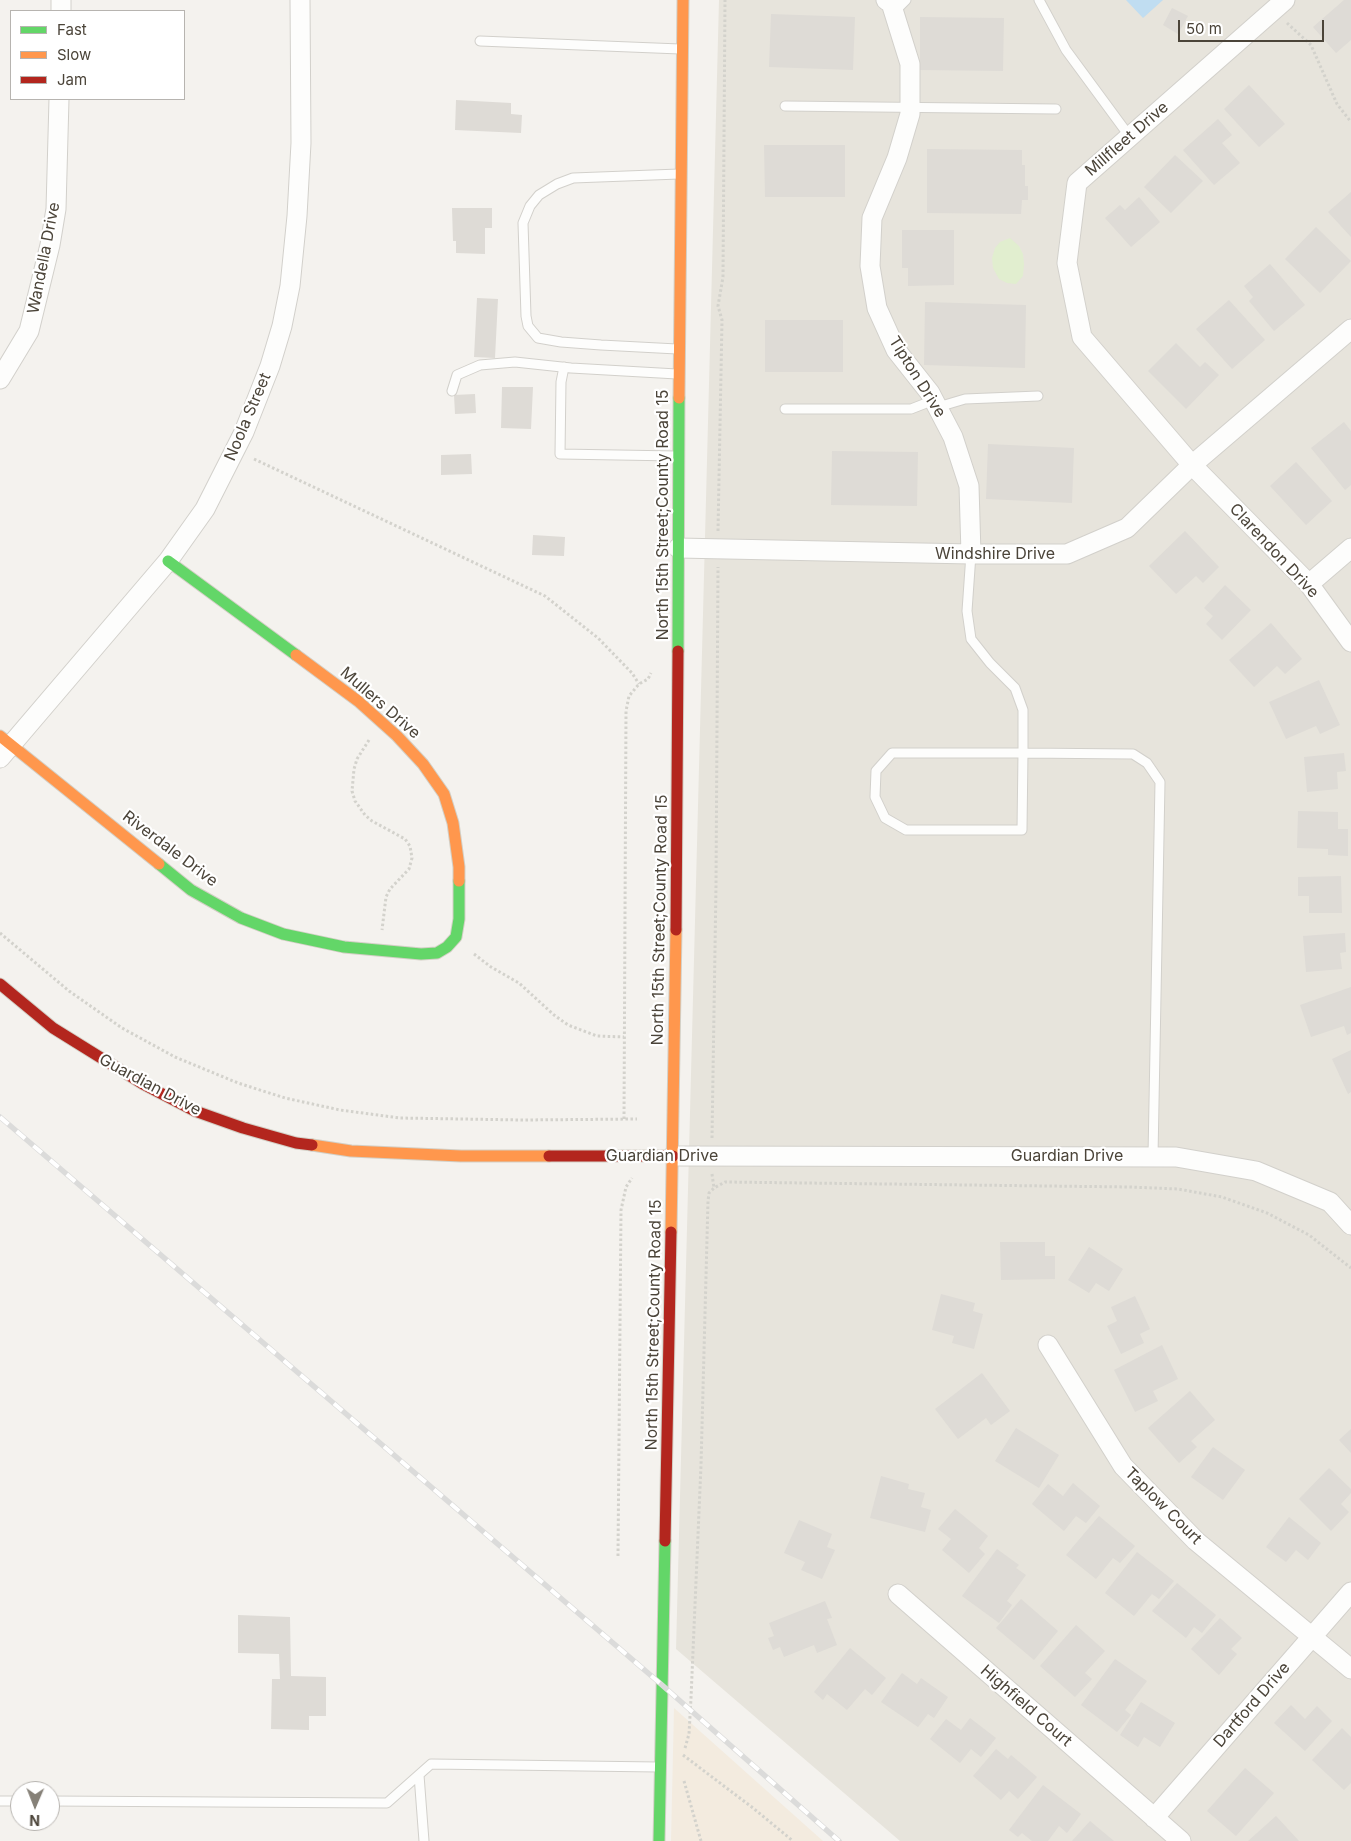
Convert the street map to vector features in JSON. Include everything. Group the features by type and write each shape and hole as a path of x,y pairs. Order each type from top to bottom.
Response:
{"street":[{"name":"Noola Street","path":"4,746 168,561 204,509 244,432 270,366 282,326 290,286 300,161 300,0"},
{"name":"North 15th Street;County Road 15","path":"659,1841 673,1156 678,758 683,0"},
{"name":"Tipton Drive","path":"895,4 910,64 910,114 897,158 872,218 870,266 877,308 896,350 930,393 953,437 969,486 971,554"},
{"name":"Millfleet Drive","path":"1192,466 1082,337 1067,263 1077,183 1279,5"},
{"name":"Wandella Drive","path":"0,379 29,331 50,245 56,209 59,100"},
{"name":"Windshire Drive","path":"678,548 1067,554 1127,528 1192,466 1351,329"},
{"name":"Clarendon Drive","path":"1192,466 1309,584 1351,642"},
{"path":"1309,584 1351,548"},
{"name":"Mullers Drive","path":"168,561 358,701 397,736 423,764 444,794 453,823 460,868 459,919 456,937"},
{"name":"Riverdale Drive","path":"4,746 191,890 240,918 283,934 344,947 429,954 437,953 447,947 456,937"},
{"name":"Guardian Drive","path":"0,984 52,1028 143,1084 195,1112 296,1143 352,1150 461,1156 1176,1156 1256,1171 1330,1202 1351,1225"},
{"name":"Taplow Court","path":"1048,1345 1123,1466 1196,1541 1351,1669"},
{"name":"Dartford Drive","path":"1154,1818 1351,1592"},
{"name":"Highfield Court","path":"898,1594 1181,1841"}],"lane":[{"path":"1039,0 1066,50 1130,137"},
{"path":"480,41 683,50"},
{"path":"785,106 1056,109"},
{"path":"680,349 601,346 538,338 528,326 526,316 524,223 530,206 539,195 557,184 573,178 682,174"},
{"path":"452,391 457,375 480,365 515,362 680,374"},
{"path":"564,367 561,382 560,454 679,456"},
{"path":"785,409 911,409 965,399 1038,396"},
{"path":"971,554 967,611 971,640 990,663 1015,688 1023,710 1023,753 1022,830 906,830 885,818 875,797 876,771 892,753 1023,753 1133,754 1147,763 1160,782 1153,1156"},
{"path":"60,1801 387,1803 431,1764 661,1767"},
{"path":"419,1774 424,1841"}],"path":[{"path":"714,1188 711,1156 713,1120 722,320 718,306 723,276 725,0"},
{"path":"1279,5 1311,45 1337,104 1351,122"},
{"path":"254,458 546,596 598,638 632,673 639,684"},
{"path":"624,1119 626,711 629,696 639,684 648,679 651,673"},
{"path":"372,734 356,759 352,791 355,801 372,821 405,839 410,846 412,858 409,869 390,889 386,897 382,933"},
{"path":"0,933 68,991 122,1028 175,1057 238,1083 285,1098 340,1110 400,1118 523,1120 637,1118"},
{"path":"474,954 491,967 519,983 568,1026 596,1036 624,1038"},
{"path":"618,1556 622,1210 626,1188 633,1175"},
{"path":"683,1762 689,1734 691,1698 701,1455 708,1201 709,1194 714,1188 725,1182 1130,1186 1178,1189 1222,1197 1267,1213 1309,1235 1351,1268"},
{"path":"661,1738 793,1841"},
{"path":"682,1775 701,1841"}],"shaded area":[{"path":"719,0 1351,0 1351,1841 900,1841 676,1649"},
{"path":"674,1708 823,1841 671,1841"}],"green space":[{"path":"1010,238 1019,246 1023,254 1023,276 1016,284 1007,283 999,279 993,268 992,258 995,248 1000,242"}],"water":[{"path":"1126,0 1163,0 1143,18"}],"building":[{"path":"1344,0 1351,0 1351,40 1336,53 1313,27"},
{"path":"1172,8 1188,16 1178,34 1163,25"},
{"path":"771,14 855,17 853,70 769,67"},
{"path":"920,17 1004,18 1003,71 920,70"},
{"path":"1249,85 1285,124 1259,147 1224,109"},
{"path":"456,100 511,103 511,114 522,115 521,133 455,130"},
{"path":"1218,119 1232,135 1222,143 1240,163 1214,185 1183,150"},
{"path":"764,145 845,145 845,197 765,197"},
{"path":"927,149 1022,150 1022,165 1025,165 1025,186 1028,186 1028,200 1022,200 1021,214 927,213"},
{"path":"1175,155 1203,181 1171,213 1144,187"},
{"path":"1351,192 1351,237 1328,212"},
{"path":"1139,197 1160,222 1131,247 1105,218 1120,205 1125,210"},
{"path":"452,208 492,208 492,228 485,228 485,254 456,253 456,241 453,241"},
{"path":"1316,227 1351,261 1320,293 1285,259"},
{"path":"902,230 954,230 954,285 908,286 908,268 902,268"},
{"path":"1270,264 1305,305 1274,331 1249,301 1253,297 1244,286"},
{"path":"477,298 498,299 495,358 474,357"},
{"path":"1229,300 1265,340 1232,369 1196,329"},
{"path":"925,302 1026,305 1025,368 924,365"},
{"path":"765,320 843,320 843,372 765,372"},
{"path":"1176,343 1200,367 1205,362 1219,375 1186,409 1148,371"},
{"path":"502,387 533,387 531,429 501,428"},
{"path":"475,394 476,413 455,414 454,395"},
{"path":"1344,422 1351,431 1351,485 1345,490 1311,448"},
{"path":"988,444 1074,448 1072,503 986,499"},
{"path":"832,451 918,452 917,506 831,505"},
{"path":"471,454 472,474 441,475 441,455"},
{"path":"1296,462 1332,501 1306,525 1270,486"},
{"path":"1185,531 1219,567 1203,583 1196,576 1176,594 1149,566"},
{"path":"533,535 565,537 564,556 532,555"},
{"path":"1225,585 1251,610 1222,640 1206,624 1213,616 1204,608"},
{"path":"1271,623 1302,659 1285,674 1277,666 1254,687 1229,660"},
{"path":"1319,680 1340,725 1320,734 1316,726 1286,739 1269,702"},
{"path":"1344,753 1346,771 1337,772 1338,789 1307,792 1304,757"},
{"path":"1298,811 1338,812 1338,829 1348,829 1348,856 1328,855 1328,849 1297,848"},
{"path":"1341,876 1342,913 1309,913 1309,896 1298,896 1298,877"},
{"path":"1345,933 1346,952 1340,953 1342,969 1306,972 1303,936"},
{"path":"1351,987 1351,1033 1347,1035 1344,1026 1311,1037 1300,1005"},
{"path":"1351,1050 1351,1092 1348,1094 1332,1059"},
{"path":"1000,1242 1045,1242 1045,1256 1055,1256 1055,1279 1001,1280"},
{"path":"1089,1247 1123,1269 1109,1291 1096,1283 1089,1293 1068,1280"},
{"path":"941,1294 975,1303 973,1311 983,1314 974,1349 952,1343 954,1336 932,1330"},
{"path":"1135,1296 1150,1329 1140,1334 1144,1343 1121,1354 1107,1326 1117,1321 1111,1307"},
{"path":"1162,1345 1178,1379 1153,1391 1158,1401 1135,1412 1114,1370"},
{"path":"982,1373 1010,1411 991,1425 986,1418 958,1439 935,1409"},
{"path":"1190,1391 1215,1420 1191,1441 1197,1447 1179,1463 1148,1428"},
{"path":"1016,1428 1059,1455 1039,1488 995,1461"},
{"path":"1351,1429 1351,1453 1339,1440"},
{"path":"1213,1447 1245,1470 1223,1500 1191,1477"},
{"path":"1329,1468 1351,1489 1351,1493 1341,1504 1349,1512 1331,1531 1299,1499"},
{"path":"881,1476 909,1484 908,1489 925,1493 921,1507 931,1510 925,1532 870,1518"},
{"path":"1073,1483 1100,1506 1086,1523 1076,1516 1064,1531 1032,1504 1048,1484 1063,1496"},
{"path":"955,1509 988,1536 979,1548 985,1554 969,1573 942,1550 951,1539 938,1529"},
{"path":"1099,1516 1135,1546 1120,1563 1113,1558 1096,1579 1066,1555"},
{"path":"1289,1517 1321,1543 1308,1560 1296,1550 1286,1562 1266,1547"},
{"path":"799,1520 832,1534 827,1547 835,1550 822,1579 801,1570 805,1562 784,1553"},
{"path":"997,1549 1019,1565 1016,1568 1026,1575 1007,1601 1012,1605 999,1623 962,1596"},
{"path":"1137,1552 1174,1581 1159,1599 1152,1594 1134,1616 1105,1593"},
{"path":"1177,1583 1216,1615 1202,1633 1194,1627 1186,1638 1152,1611"},
{"path":"1021,1599 1058,1631 1034,1660 996,1628"},
{"path":"825,1601 832,1618 827,1619 837,1645 817,1653 814,1645 784,1657 780,1647 773,1650 768,1638 774,1636 769,1623"},
{"path":"238,1615 290,1617 291,1676 326,1677 326,1716 309,1716 309,1730 271,1729 272,1679 280,1679 279,1654 238,1653"},
{"path":"1220,1618 1242,1638 1231,1649 1237,1654 1219,1675 1191,1649"},
{"path":"1076,1625 1105,1651 1085,1673 1092,1679 1075,1697 1040,1666"},
{"path":"850,1648 886,1678 872,1695 865,1689 847,1710 827,1694 823,1700 814,1692"},
{"path":"1115,1659 1147,1681 1125,1710 1131,1715 1117,1732 1081,1705"},
{"path":"902,1673 917,1684 921,1678 948,1697 934,1718 928,1714 918,1727 881,1702"},
{"path":"1141,1702 1175,1723 1160,1747 1144,1737 1138,1747 1120,1735"},
{"path":"1291,1705 1305,1719 1317,1706 1332,1721 1305,1751 1274,1723"},
{"path":"970,1718 996,1738 981,1757 971,1749 960,1763 930,1739 946,1719 961,1730"},
{"path":"1342,1728 1351,1737 1351,1783 1344,1790 1312,1760"},
{"path":"996,1749 1008,1759 1011,1755 1037,1777 1018,1799 1009,1791 1001,1800 973,1776"},
{"path":"1245,1768 1274,1793 1236,1836 1207,1811"},
{"path":"1043,1785 1081,1814 1067,1833 1059,1826 1048,1841 1032,1841 1022,1833 1018,1837 1009,1830"},
{"path":"1276,1816 1299,1841 1248,1841"},
{"path":"1090,1821 1114,1841 1072,1841"}],"railway":[{"path":"0,1117 662,1685 839,1841"}],"traffic: fast":[{"path":"678,651 679,398"},
{"path":"168,561 296,655"},
{"path":"159,864 191,890 241,918 283,934 344,947 421,954 437,953 447,947 456,937 459,919 459,881"},
{"path":"659,1841 665,1541"}],"traffic: slow":[{"path":"679,398 683,0"},
{"path":"296,655 358,701 397,736 423,764 444,794 453,823 459,881"},
{"path":"0,736 159,864"},
{"path":"671,1232 676,930"},
{"path":"312,1145 351,1151 461,1156 549,1156"}],"traffic: jam":[{"path":"676,930 678,651"},
{"path":"0,984 53,1028 143,1084 195,1111 243,1128 296,1143 312,1145"},
{"path":"549,1156 673,1156"},
{"path":"665,1541 671,1232"}]}
